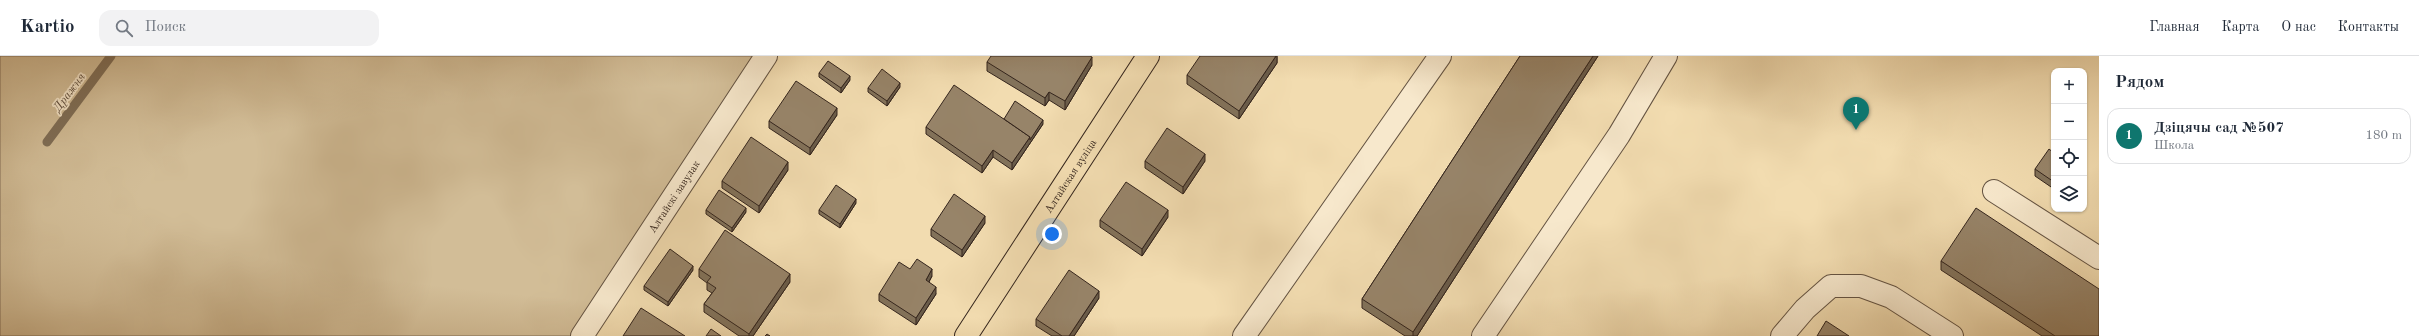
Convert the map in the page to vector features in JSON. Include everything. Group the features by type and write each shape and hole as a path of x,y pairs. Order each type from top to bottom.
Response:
{"main road":[{"name":"Алтайская вуліца","path":"966,336 1148,56"}],"street":[{"name":"Алтайскі завулак","path":"582,336 766,56"},
{"path":"1244,336 1440,56"},
{"path":"1483,336 1619,135 1666,56"},
{"path":"1994,191 2099,258"},
{"path":"1782,336 1805,309 1831,286 1861,286 1891,297 1952,336"}],"shaded area":[{"path":"0,56 771,56 589,336 0,336"}],"building":[{"path":"991,56 1092,57 1065,101 1049,92 1045,98 987,62"},
{"path":"1200,56 1276,56 1239,111 1187,75"},
{"path":"1520,56 1593,56 1413,332 1362,299"},
{"path":"828,61 850,76 841,88 819,73"},
{"path":"882,69 900,83 887,101 868,88"},
{"path":"796,81 837,108 810,148 769,121"},
{"path":"954,85 1030,137 1012,163 993,150 982,166 926,127"},
{"path":"1015,101 1043,120 1030,140 1030,137 1004,119"},
{"path":"1167,128 1205,154 1183,187 1145,161"},
{"path":"751,137 788,162 759,206 722,181"},
{"path":"2049,149 2051,151 2051,180 2035,169"},
{"path":"1126,182 1168,210 1142,249 1100,220"},
{"path":"836,185 856,199 840,224 819,210"},
{"path":"719,190 746,208 732,228 706,210"},
{"path":"954,194 985,216 962,250 931,229"},
{"path":"1976,208 2099,289 2099,336 2055,336 1941,261"},
{"path":"725,230 790,274 749,334 704,304 716,288 707,282 711,277 699,269"},
{"path":"670,249 693,266 668,302 644,286"},
{"path":"917,259 932,269 926,280 936,287 916,318 879,294 899,262 910,269"},
{"path":"1069,270 1099,291 1069,336 1062,336 1036,319"},
{"path":"641,308 685,336 623,336"},
{"path":"1826,321 1849,336 1817,336"},
{"path":"711,329 721,336 706,336"}],"waterway":[{"name":"Дражня","path":"47,142 111,56"}],"place":[{"name":"Дзіцячы сад №507","path":"1856,130"}]}
